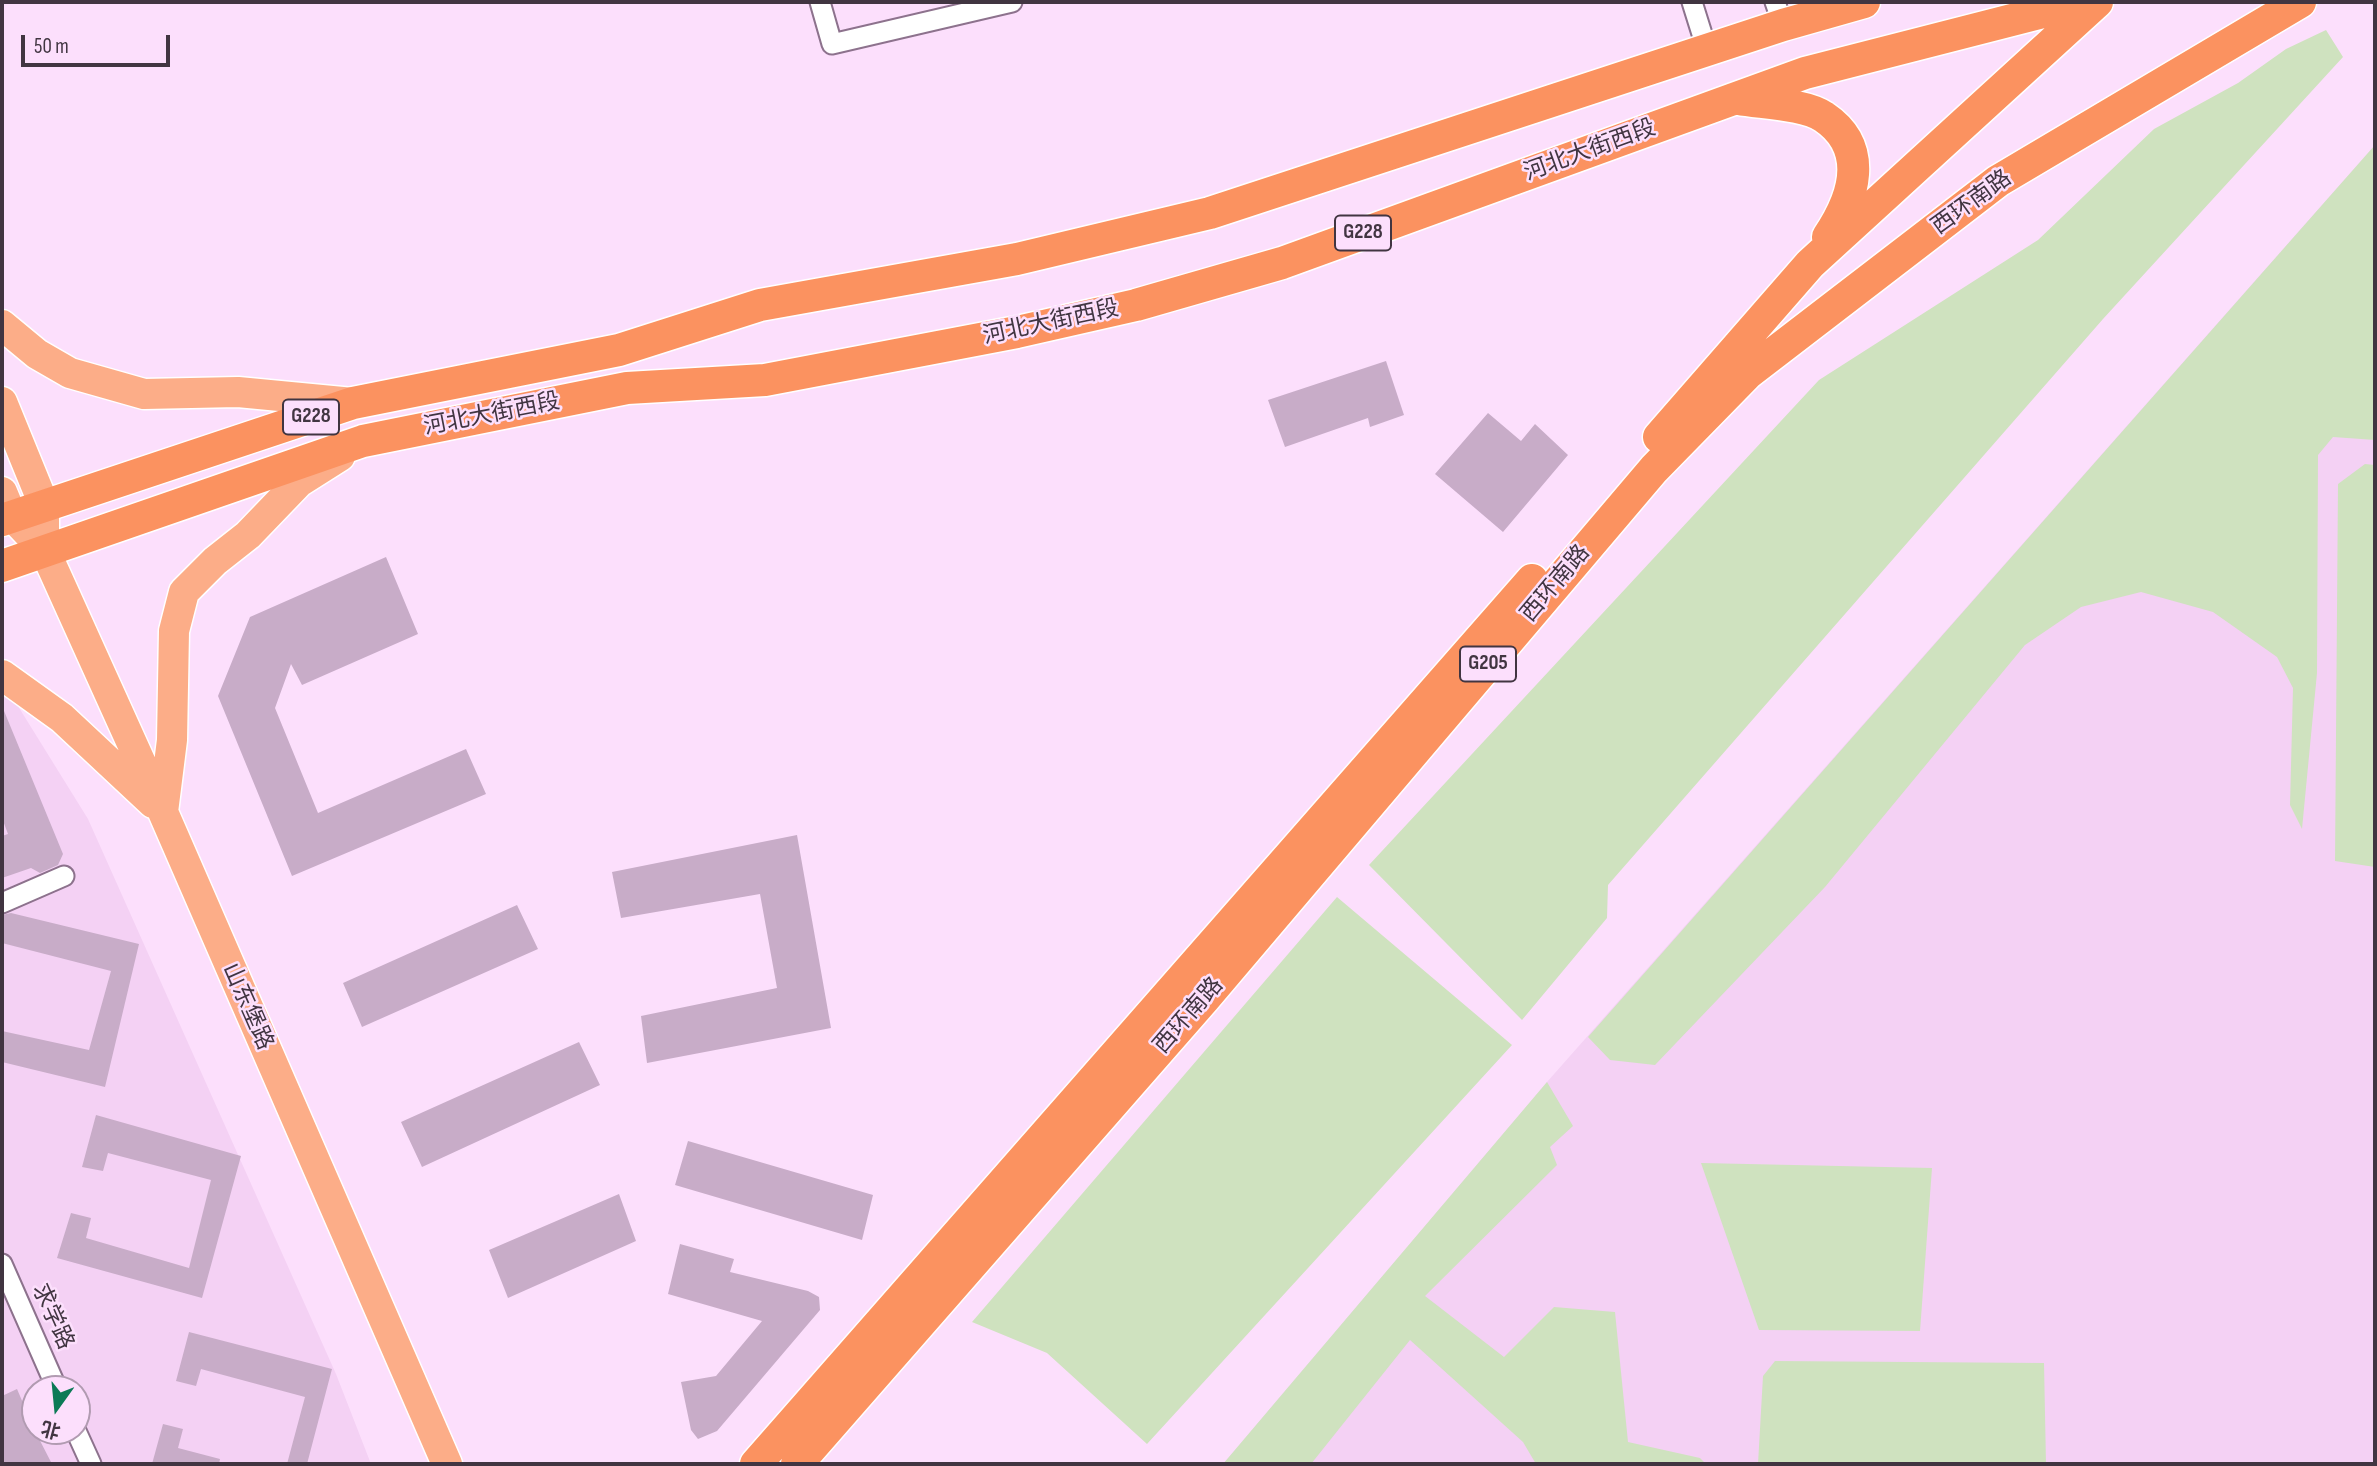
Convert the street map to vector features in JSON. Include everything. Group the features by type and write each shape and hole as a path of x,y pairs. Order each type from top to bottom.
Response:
{"highway":[{"name":"河北大街西段","path":"5,509 44,505 353,403 619,350 760,306 1017,259 1210,213 1707,50 1779,13 1864,2"},
{"name":"河北大街西段","path":"2,566 363,441 627,388 765,380 1017,332 1136,305 1282,263 1805,73 2082,2"},
{"name":"西环南路","path":"756,1464 1810,264 2096,2"},
{"name":"西环南路","path":"797,1464 1204,999 1654,469 1748,373 1998,181 2300,2"},
{"path":"1734,99 1793,107 1824,116 1852,149 1854,183 1838,222 1810,264"}],"main road":[{"path":"2,325 37,354 70,373 144,394 238,392 353,403"},
{"path":"2,402 44,505 45,551"},
{"path":"163,812 172,740 174,631 184,592 215,561 248,535 299,482 363,441"},
{"path":"5,509 45,551"},
{"name":"山东堡路","path":"45,551 163,812 447,1464"},
{"path":"2,675 62,718 163,812"}],"street":[{"path":"820,2 832,44 1012,2"},
{"path":"1692,2 1707,50"},
{"path":"2,903 64,876"},
{"name":"求学路","path":"2,1264 51,1375"},
{"path":"82,1445 91,1464"}],"shaded area":[{"path":"2375,145 2375,1464 1223,1464 1547,1082"},
{"path":"2,687 8,690 88,819 336,1374 371,1464 2,1464"}],"green space":[{"path":"2326,30 2343,57 2103,319 1608,885 1607,918 1522,1020 1369,865 1819,380 2038,240 2154,129 2238,83 2286,49"},
{"path":"2375,145 2375,440 2333,437 2318,455 2317,673 2302,829 2290,805 2293,688 2277,657 2213,612 2141,592 2081,607 2025,645 1825,887 1655,1065 1610,1060 1588,1037"},
{"path":"2365,464 2375,465 2375,867 2335,861 2338,484"},
{"path":"1337,897 1512,1045 1147,1444 1047,1353 972,1322"},
{"path":"1547,1082 1573,1126 1550,1147 1557,1165 1425,1296 1504,1357 1554,1307 1615,1312 1628,1442 1700,1458 1706,1464 1536,1464 1523,1442 1410,1340 1311,1464 1223,1464"},
{"path":"1701,1163 1932,1168 1920,1331 1759,1330"},
{"path":"1775,1361 2044,1363 2046,1464 1758,1464 1763,1376"}],"building":[{"path":"1386,361 1404,415 1370,427 1368,418 1285,447 1268,400"},
{"path":"1488,413 1521,441 1535,424 1568,455 1503,532 1435,474"},
{"path":"386,557 418,634 302,685 291,664 275,708 318,813 466,749 486,794 292,876 218,696 250,617"},
{"path":"2,706 63,854 58,865 40,873 31,868 2,878 2,836 8,834 2,818"},
{"path":"797,835 831,1028 647,1063 641,1016 777,988 760,894 621,918 612,872"},
{"path":"517,905 538,949 362,1027 343,983"},
{"path":"11,913 139,944 105,1087 2,1062 2,1031 89,1050 111,971 2,943 2,915"},
{"path":"579,1042 600,1085 422,1167 401,1122"},
{"path":"96,1115 241,1156 202,1298 57,1258 71,1213 91,1218 86,1238 189,1268 211,1180 108,1153 103,1171 82,1167"},
{"path":"688,1141 873,1195 862,1240 675,1185"},
{"path":"619,1194 636,1241 508,1298 489,1250"},
{"path":"680,1244 734,1259 730,1272 808,1291 819,1297 820,1310 717,1431 698,1439 691,1430 681,1382 716,1376 762,1321 668,1294"},
{"path":"189,1332 332,1369 307,1464 287,1464 305,1397 201,1369 196,1386 176,1381"},
{"path":"17,1389 21,1398 21,1445 42,1445 52,1464 2,1464 2,1396"},
{"path":"163,1424 183,1429 178,1448 220,1459 219,1464 152,1464"}]}
